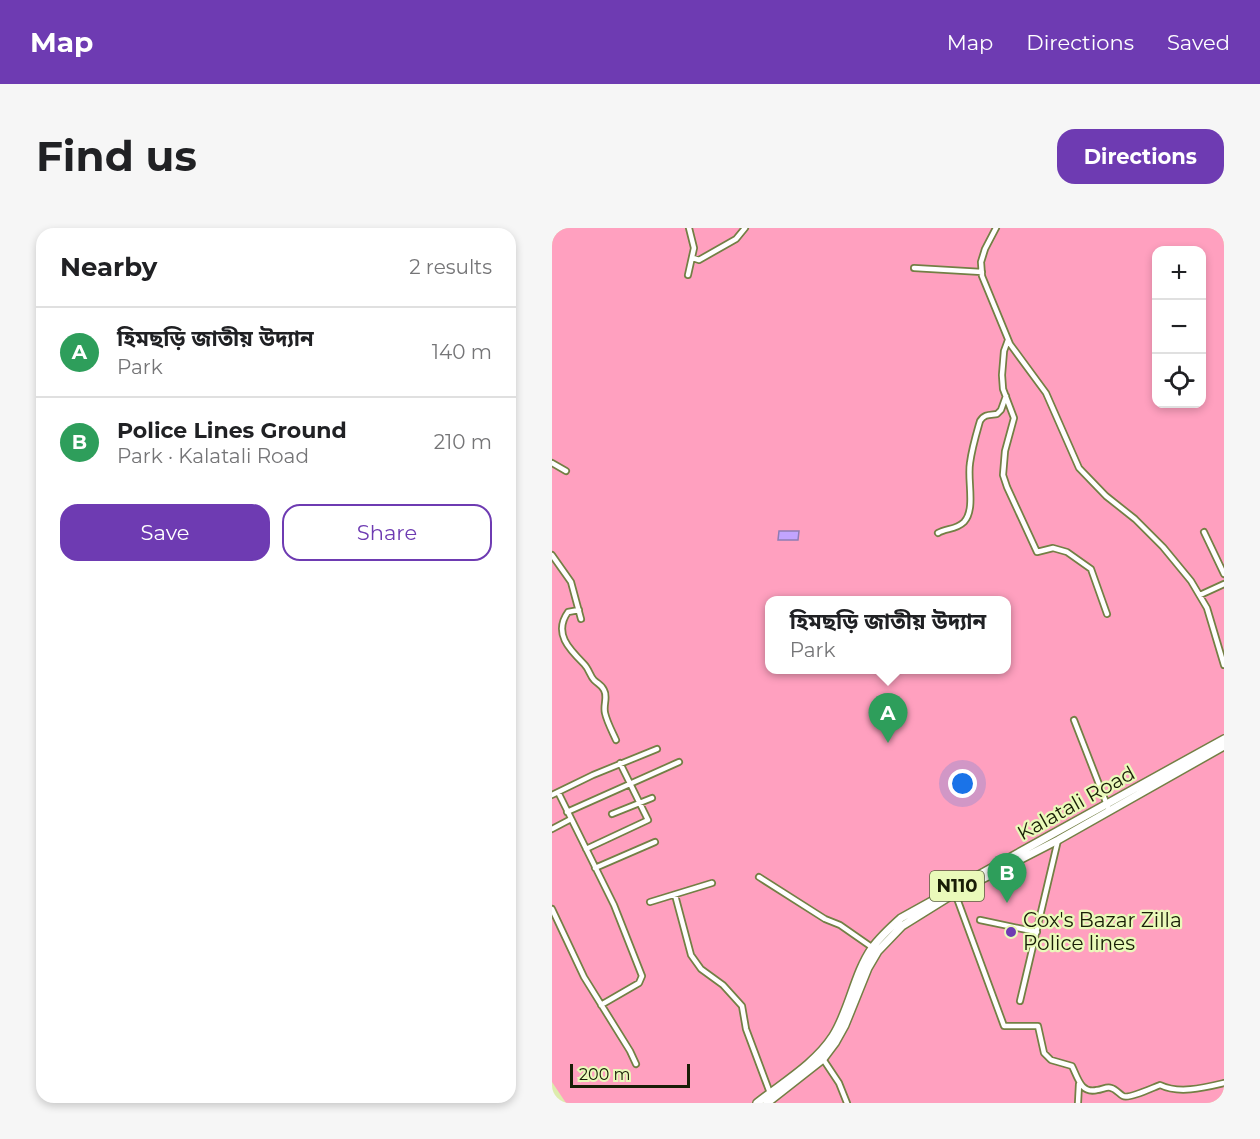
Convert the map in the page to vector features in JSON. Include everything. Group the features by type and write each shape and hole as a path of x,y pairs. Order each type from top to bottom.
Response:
{"highway":[{"name":"Kalatali Road","path":"767,1103 820,1052 832,1037 864,963 873,948 901,918 1044,843 1058,840 1224,740"},
{"name":"Kalatali Road","path":"757,1103 770,1092 781,1088 823,1059 845,1026 868,968 878,951 902,926 1044,843 1224,746"}],"street":[{"path":"688,275 693,258 693,241 689,228"},
{"path":"693,258 699,261 736,239 745,228"},
{"path":"996,228 985,249 981,262 982,272 1009,342 1046,393 1079,468 1099,490 1135,519 1163,547 1200,595 1212,624 1224,665"},
{"path":"914,268 982,272"},
{"path":"1009,342 1004,351 1002,375 1014,418 1005,451 1004,475 1007,487 1036,552 1053,548 1067,552 1091,569 1107,614"},
{"path":"938,533 960,526 966,519 971,507 968,480 970,463 980,421 982,417 997,414 1006,396"},
{"path":"552,463 566,471"},
{"path":"1204,532 1224,574"},
{"path":"552,555 571,582 581,620"},
{"path":"1200,595 1224,584"},
{"path":"579,610 568,612 564,618 561,628 563,638 606,693 605,713 616,740"},
{"path":"1074,720 1108,808"},
{"path":"552,795 620,763 657,749"},
{"path":"567,812 679,762"},
{"path":"586,849 648,820 620,763"},
{"path":"558,792 623,924 642,976 639,983 601,1005"},
{"path":"612,814 652,798"},
{"path":"552,829 571,819"},
{"path":"1020,1001 1058,840"},
{"path":"595,868 655,842"},
{"path":"759,877 825,919 840,925 873,948"},
{"path":"650,902 712,883"},
{"path":"955,893 1004,1026 1038,1026 1044,1053 1051,1060 1072,1066 1079,1084 1078,1103"},
{"path":"675,895 691,956 701,969 723,985 742,1006 746,1029 770,1092"},
{"path":"552,909 584,977 636,1064"},
{"path":"980,920 1037,932"},
{"path":"823,1059 839,1083 847,1103"},
{"path":"1079,1084 1093,1091 1108,1087 1114,1088 1123,1096 1129,1097 1160,1085 1173,1091 1205,1088 1224,1083"}],"shaded area":[{"path":"552,228 1224,228 1224,1103 566,1103 552,1082"},
{"path":"779,531 799,531 798,540 778,540"}],"place":[{"name":"হিমছড়ি জাতীয় উদ্যান","path":"888,743"},
{"name":"Police Lines Ground","path":"1007,903"},
{"name":"Cox's Bazar Zilla Police lines","path":"1011,932"}]}
